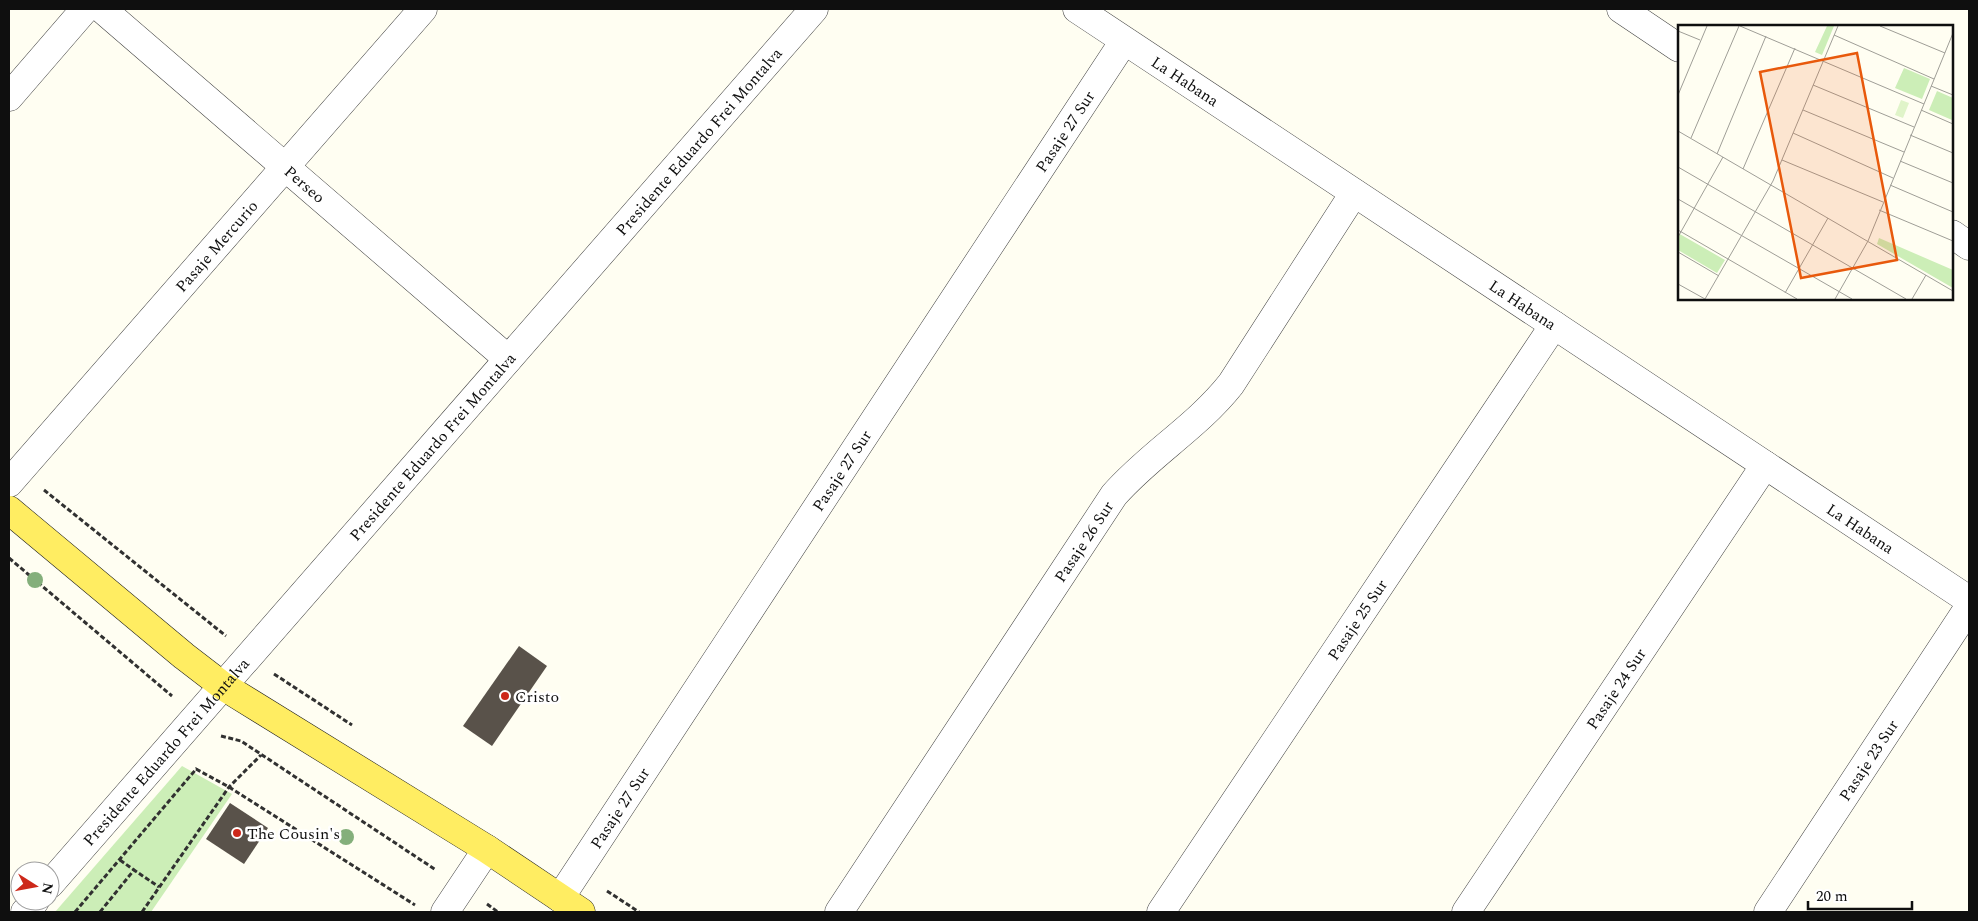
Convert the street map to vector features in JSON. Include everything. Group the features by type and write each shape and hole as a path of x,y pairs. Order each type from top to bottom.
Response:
{"main road":[{"path":"9,510 184,656 223,686 487,849 571,905"}],"street":[{"path":"9,97 85,9"},
{"name":"Perseo","path":"102,9 508,359"},
{"name":"Pasaje Mercurio","path":"14,477 424,9"},
{"name":"Presidente Eduardo Frei Montalva","path":"60,872 814,9"},
{"name":"La Habana","path":"1076,9 1969,600"},
{"path":"1621,9 1678,47"},
{"name":"Pasaje 27 Sur","path":"571,905 1124,40"},
{"name":"Pasaje 26 Sur","path":"839,912 1114,495 1145,463 1194,425 1220,398 1354,193"},
{"path":"1953,235 1969,246"},
{"name":"Pasaje 25 Sur","path":"1161,912 1554,325"},
{"name":"Pasaje 24 Sur","path":"1466,912 1765,465"},
{"name":"Pasaje 23 Sur","path":"1768,912 1969,607"},
{"path":"432,910 462,888 487,849"}],"path":[{"path":"14,477 286,683"},
{"path":"9,558 219,736 241,741 498,912"},
{"path":"142,912 229,787 261,755"},
{"path":"75,912 196,769 432,910"},
{"path":"120,860 159,887"},
{"path":"100,912 134,870"}],"green space":[{"path":"182,766 232,794 151,912 55,912 60,911 60,906"}],"building":[{"name":"Cristo","path":"519,646 547,666 492,746 463,726"},
{"name":"The Cousin's","path":"230,803 268,828 244,864 206,839"}],"place":[{"name":"Cristo","path":"505,696"},
{"name":"The Cousin's","path":"237,833"}]}
